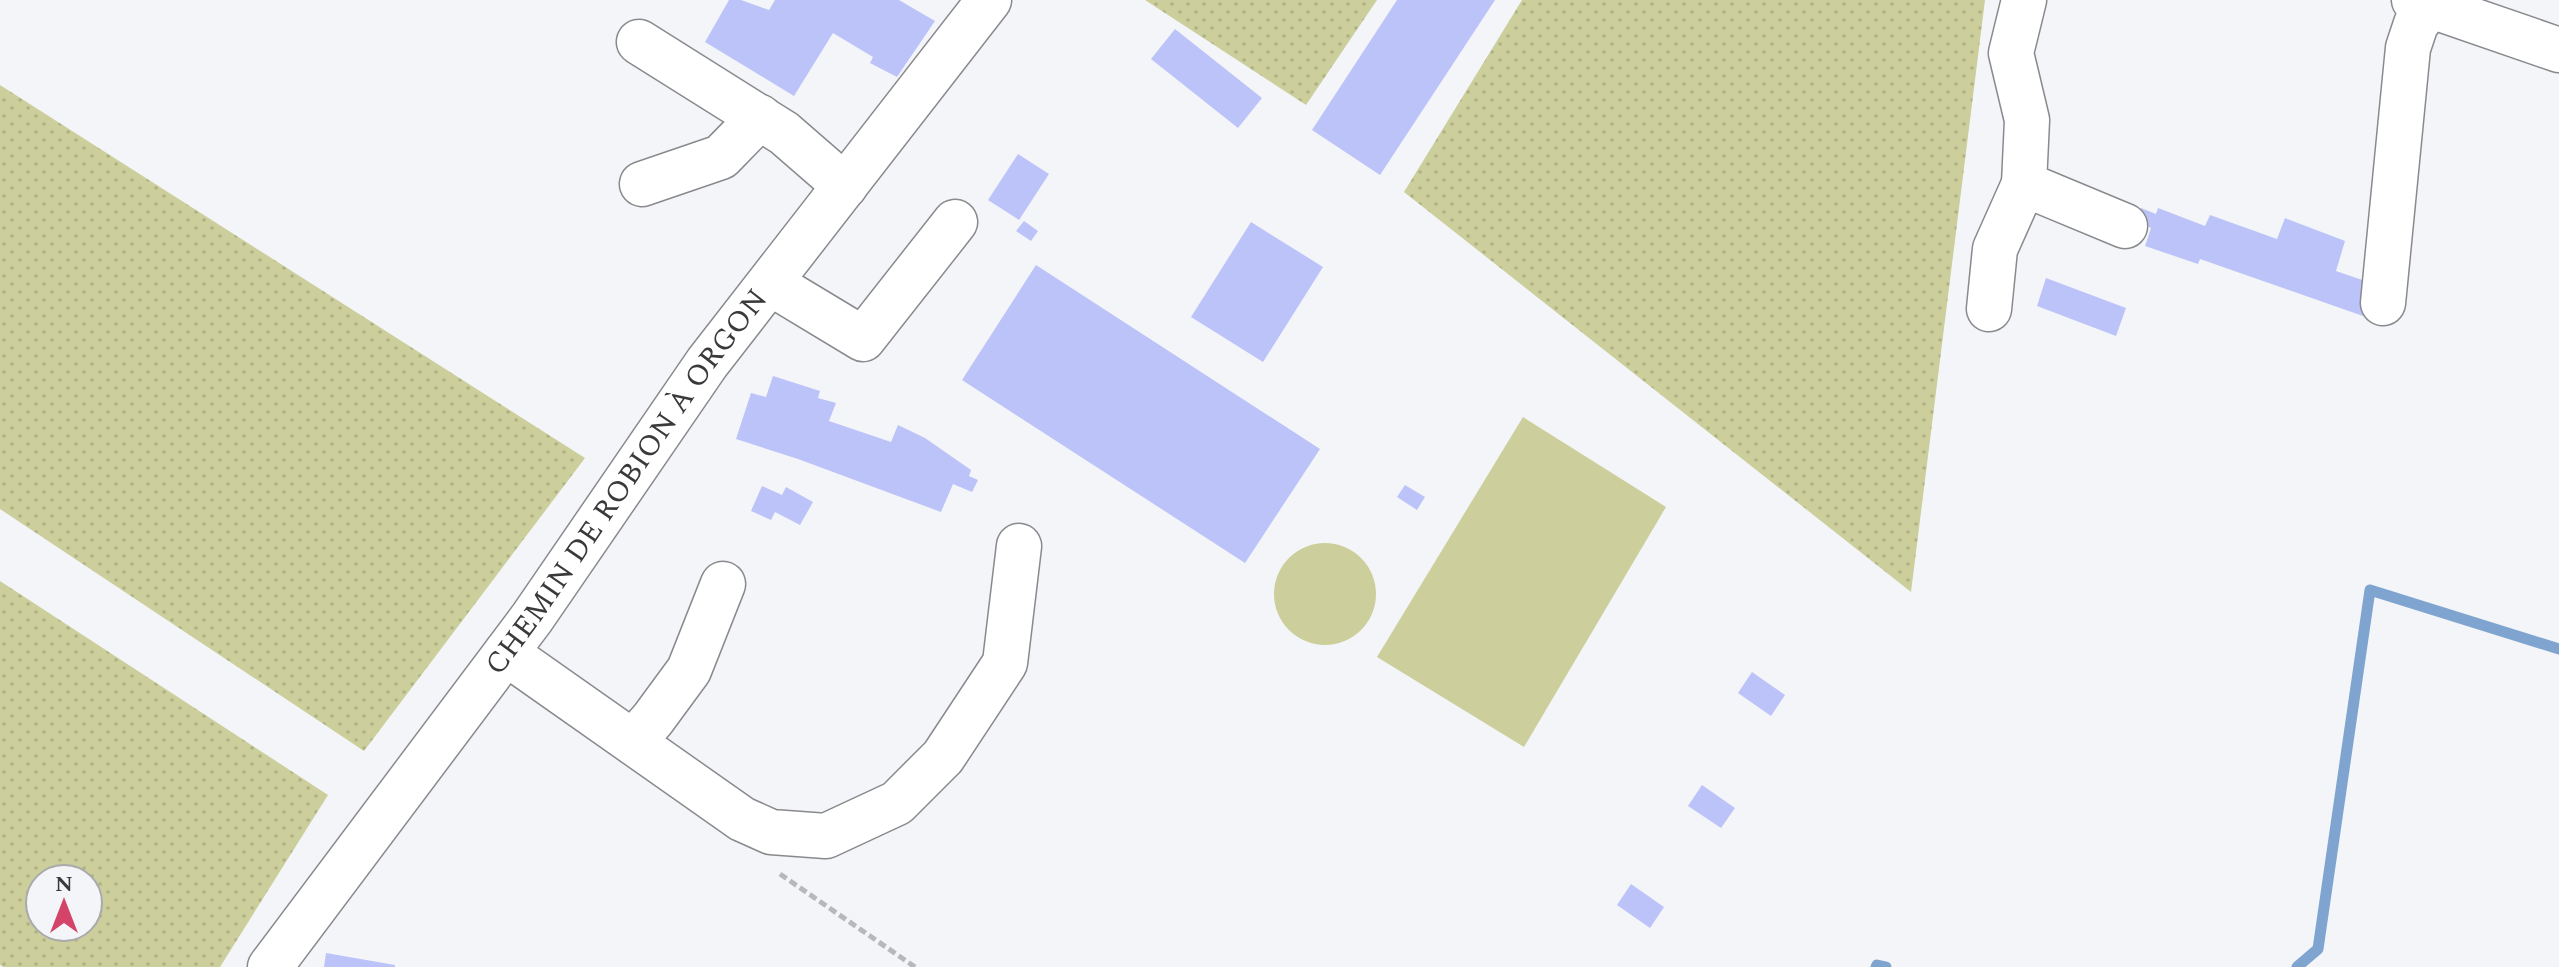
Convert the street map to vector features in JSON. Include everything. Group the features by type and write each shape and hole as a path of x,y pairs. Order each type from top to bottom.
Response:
{"street":[{"name":"CHEMIN DE ROBION À ORGON","path":"270,967 506,653 707,363 989,0"},
{"path":"1989,309 1995,249 2024,184 2027,120 2011,53 2024,0"},
{"path":"2383,303 2408,48 2422,3 2559,50"},
{"path":"639,42 784,133 845,186"},
{"path":"642,184 721,157 760,117"},
{"path":"2024,184 2125,226"},
{"path":"770,283 863,339 955,222"},
{"path":"506,653 742,819 771,832 826,836 897,803 943,757 1005,663 1019,546"},
{"path":"633,742 689,670 723,584"}],"green space":[{"path":"1145,0 1377,0 1306,105"},
{"path":"1522,0 1985,0 1911,592 1404,192"},
{"path":"0,85 585,458 364,751 0,509"},
{"path":"1523,417 1666,507 1524,747 1377,657"},
{"path":"1325,543 1345,547 1361,558 1372,574 1376,594 1372,614 1361,630 1345,641 1325,645 1305,641 1289,630 1278,614 1274,594 1278,574 1289,558 1305,547"},
{"path":"0,581 328,795 220,967 0,965"}],"building":[{"path":"729,0 741,0 769,10 775,0 899,0 935,21 897,77 870,63 873,57 833,33 794,96 705,42"},
{"path":"1397,0 1495,0 1380,175 1312,130"},
{"path":"1175,29 1262,98 1238,128 1151,59"},
{"path":"1018,154 1049,174 1019,220 988,200"},
{"path":"2141,208 2156,214 2158,208 2205,226 2210,215 2277,239 2285,218 2345,241 2336,271 2374,284 2363,316 2200,259 2198,264 2145,246 2151,228 2137,220"},
{"path":"1024,221 1038,231 1031,241 1016,231"},
{"path":"1251,222 1323,267 1263,362 1191,317"},
{"path":"1036,265 1320,449 1245,563 962,380"},
{"path":"2046,278 2126,308 2116,336 2037,306"},
{"path":"773,376 820,391 818,398 836,403 829,421 891,442 898,425 925,438 971,470 969,476 978,480 972,492 953,484 941,512 736,439 751,393 766,397"},
{"path":"1405,485 1425,497 1417,510 1397,497"},
{"path":"762,486 782,495 786,487 813,502 800,525 775,512 771,520 751,511"},
{"path":"1752,672 1785,695 1771,716 1738,693"},
{"path":"1702,785 1735,808 1721,828 1688,806"},
{"path":"1631,884 1664,907 1650,928 1617,905"},
{"path":"326,953 395,965 395,967 324,967"}],"waterway":[{"path":"2297,967 2318,949 2370,590 2559,649"},
{"path":"1876,967 1886,967"}]}
